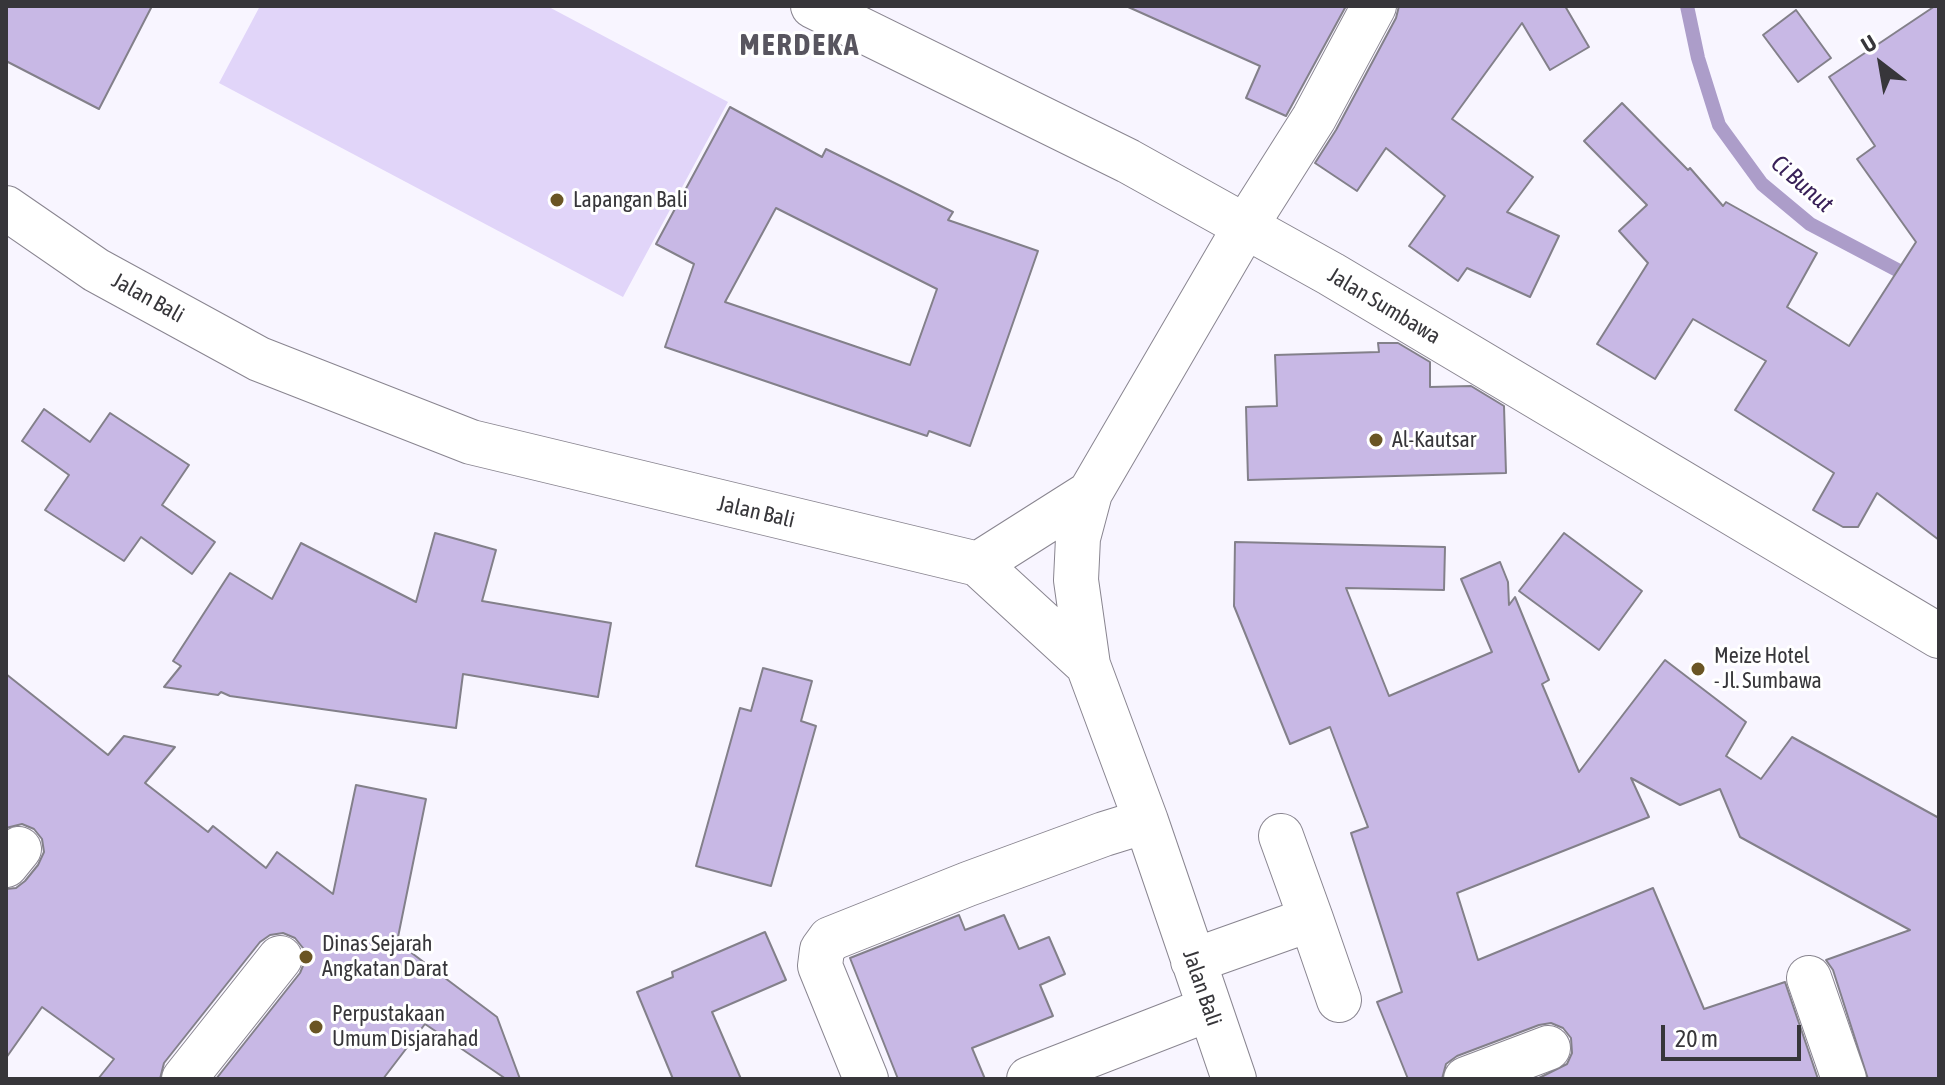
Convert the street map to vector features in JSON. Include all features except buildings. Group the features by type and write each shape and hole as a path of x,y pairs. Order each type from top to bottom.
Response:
{"street":[{"path":"1088,665 1076,580 1078,538 1090,493 1245,227 1314,118 1374,6"},
{"name":"Jalan Sumbawa","path":"830,10 1128,161 1345,282 1939,636"},
{"name":"Jalan Bali","path":"6,208 96,270 259,359 471,442 978,564 1088,665 1146,821 1234,1079"},
{"path":"978,564 1090,493"},
{"path":"866,1079 820,966 822,950 830,939 968,884 1146,821"},
{"path":"1281,836 1339,1000"},
{"path":"1193,961 1311,919"},
{"path":"184,1079 280,958"},
{"path":"1809,978 1844,1079"},
{"path":"1029,1079 1209,1009"},
{"path":"1466,1079 1548,1048"}],"shaded area":[{"name":"Lapangan Bali","path":"260,6 547,6 728,102 623,297 219,83"}],"waterway":[{"name":"Ci Bunut","path":"1687,6 1698,58 1719,125 1762,184 1810,224 1939,292"}],"place":[{"name":"Lapangan Bali","path":"557,200"},
{"name":"Al-Kautsar","path":"1376,440"},
{"name":"Meize Hotel - Jl. Sumbawa","path":"1698,669"},
{"name":"Dinas Sejarah Angkatan Darat","path":"306,957"},
{"name":"Perpustakaan Umum Disjarahad","path":"316,1027"}],"district":[{"name":"MERDEKA","path":"800,46"}]}
